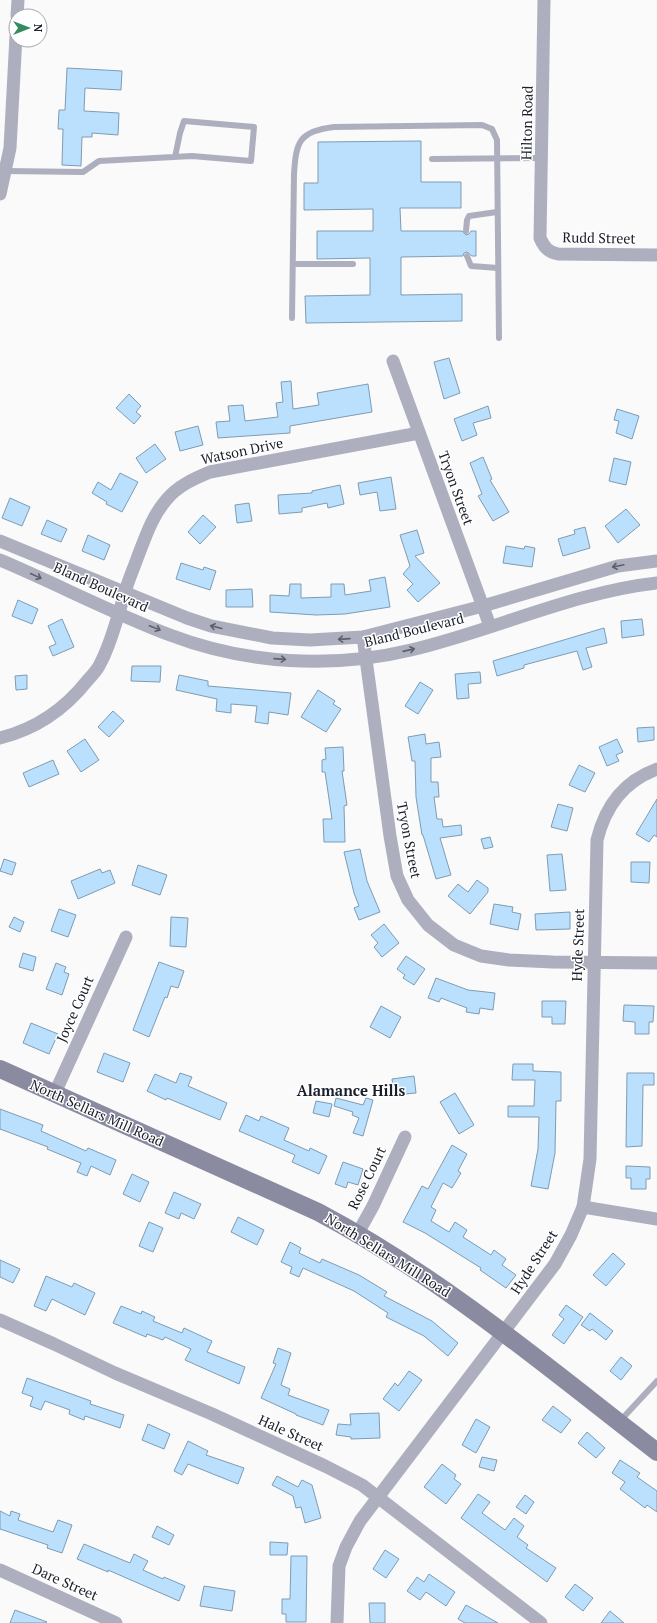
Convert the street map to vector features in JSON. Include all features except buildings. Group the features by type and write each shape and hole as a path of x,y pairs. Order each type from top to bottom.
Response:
{"street":[{"name":"Hilton Road","path":"543,245 540,238 544,0"},
{"path":"0,194 11,128 15,48"},
{"name":"Rudd Street","path":"543,245 548,250 558,254 657,255"},
{"name":"Tryon Street","path":"393,361 490,626"},
{"name":"Watson Drive","path":"0,738 17,734 45,720 77,694 99,666 155,514 167,499 192,479 210,472 419,433"},
{"name":"Bland Boulevard","path":"0,541 187,618 248,634 272,638 310,640 363,637 483,606 618,566 657,561"},
{"name":"Bland Boulevard","path":"0,560 172,635 239,654 263,658 307,661 366,659 412,650 605,592 657,583"},
{"name":"Tryon Street","path":"363,637 390,836 397,876 408,900 428,925 454,945 481,956 509,960 657,963"},
{"name":"Hyde Street","path":"337,1623 340,1566 346,1547 360,1520 447,1404 504,1333 555,1264 571,1235 583,1207 590,1159 593,962 597,840 601,824 612,803 622,791 634,780 657,769"},
{"name":"Joyce Court","path":"54,1095 126,937"},
{"name":"North Sellars Mill Road","path":"0,1070 318,1212 358,1233 426,1276 504,1333 657,1452"},
{"name":"Rose Court","path":"358,1233 373,1206 405,1137"},
{"path":"583,1207 657,1219"},
{"name":"Hale Street","path":"0,1320 115,1374 205,1411 325,1466 362,1485 541,1623"},
{"name":"Dare Street","path":"0,1570 116,1623"}],"lane":[{"path":"3,174 83,172 99,161 175,157 192,156 251,162 254,127 184,121 175,157"},
{"path":"292,318 295,156 300,141 310,133 334,127 486,126 495,134 499,338"},
{"path":"432,159 542,158"},
{"path":"466,231 469,216 497,212"},
{"path":"467,256 471,266 498,268"},
{"path":"293,264 353,264"},
{"path":"619,1423 657,1381"}],"district":[{"name":"Alamance Hills","path":"351,1091"}]}
